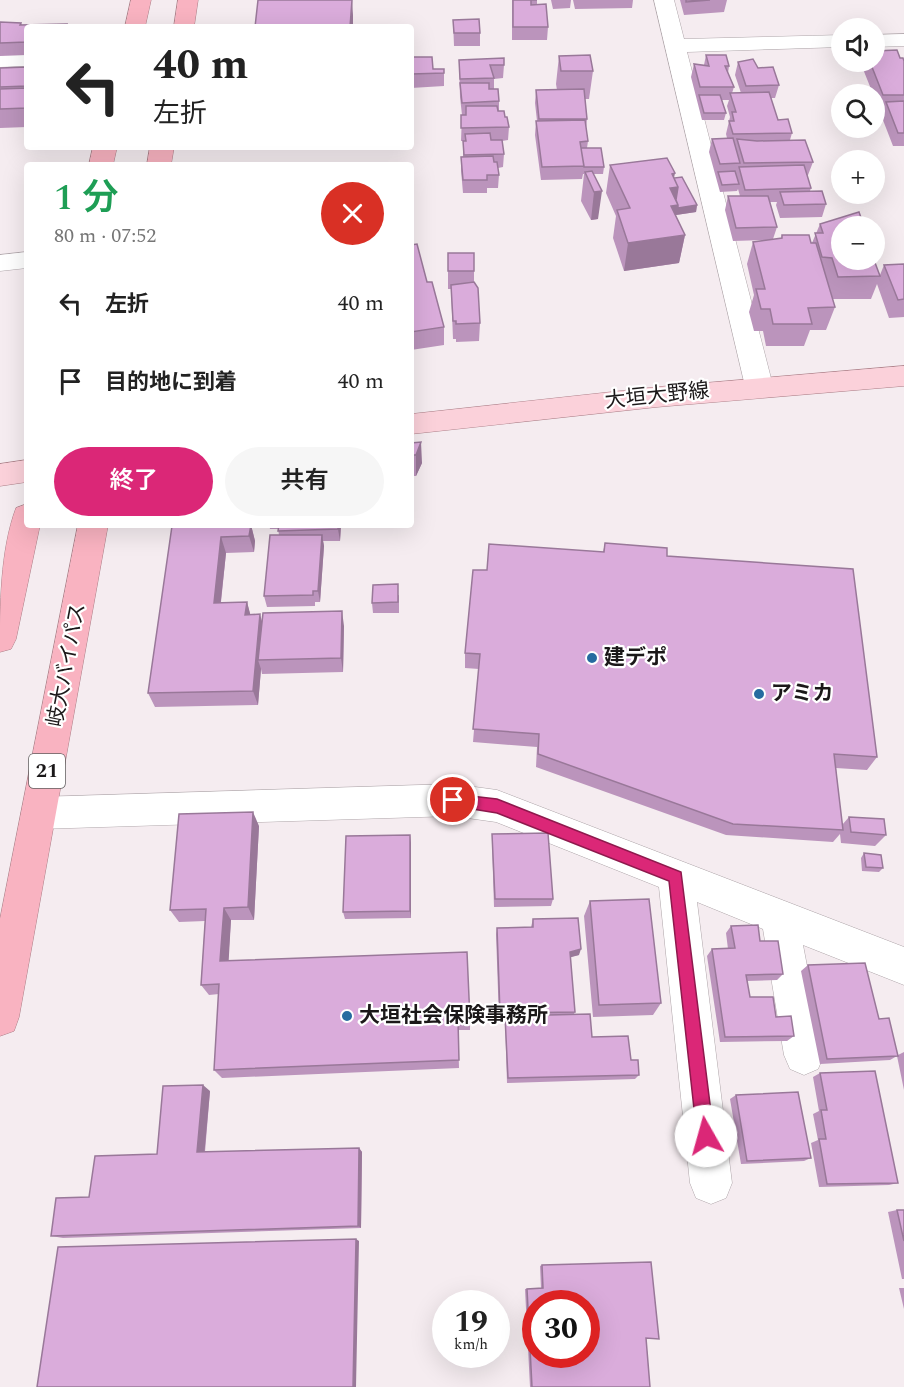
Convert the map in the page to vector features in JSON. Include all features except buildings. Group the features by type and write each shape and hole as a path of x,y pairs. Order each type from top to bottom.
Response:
{"highway":[{"path":"136,24 141,0"},
{"path":"184,24 188,0"},
{"path":"0,639 24,528"},
{"name":"岐大バイパス","path":"0,1017 92,528"}],"main road":[{"name":"大垣大野線","path":"414,424 759,386 904,376"},
{"path":"0,475 24,471"}],"street":[{"path":"664,0 759,386"},
{"path":"885,40 904,40"},
{"path":"675,46 831,41"},
{"path":"0,61 24,60"},
{"path":"0,263 24,260"},
{"path":"39,813 453,800 497,806 904,966"},
{"path":"676,877 711,1183"},
{"path":"780,918 804,1055"}],"place":[{"name":"建デポ","path":"592,658"},
{"name":"アミカ","path":"759,694"},
{"name":"大垣社会保険事務所","path":"347,1016"}],"route":[{"path":"453,800 497,806 676,877 706,1136"}]}
